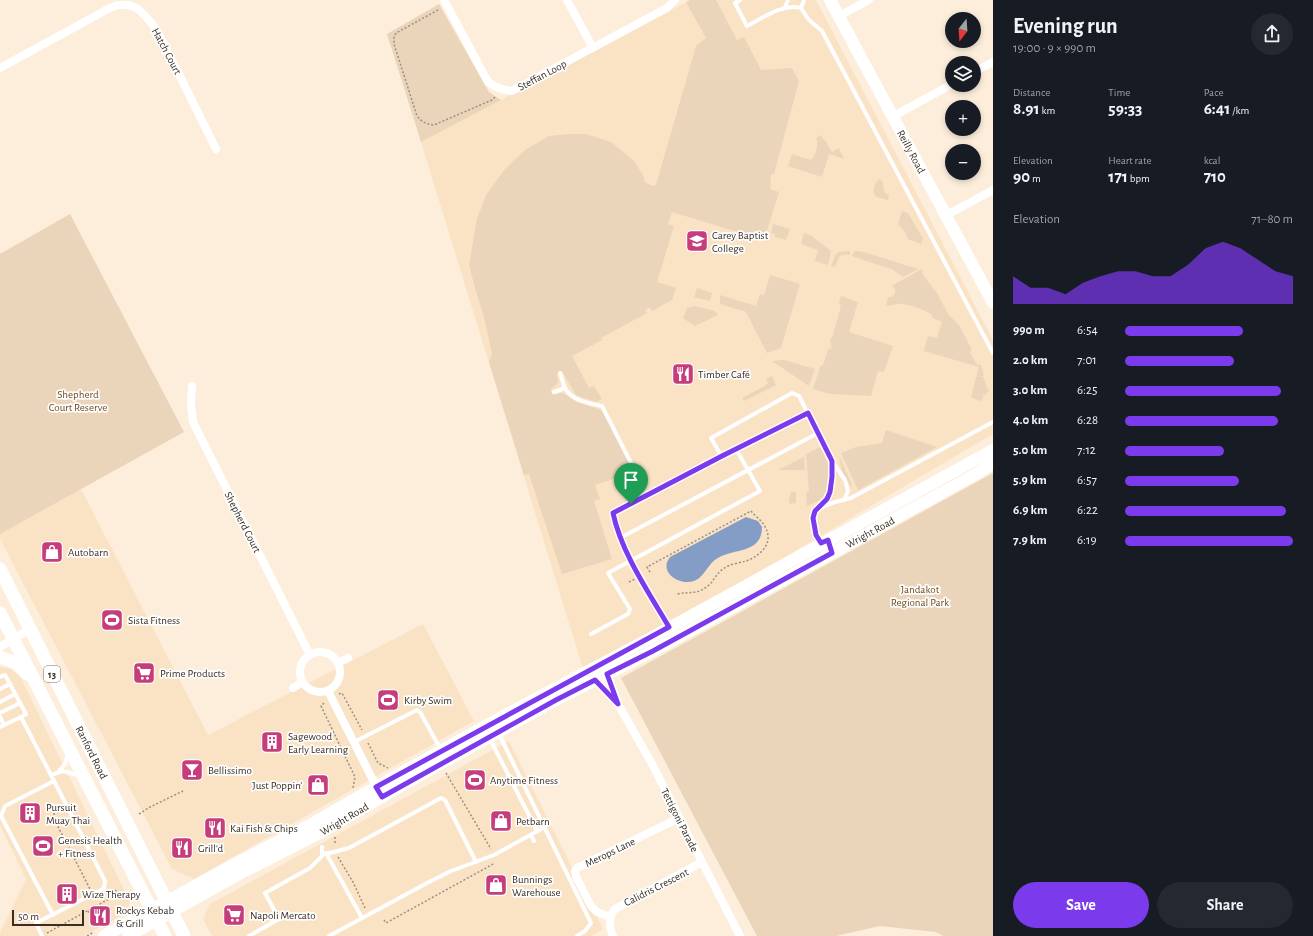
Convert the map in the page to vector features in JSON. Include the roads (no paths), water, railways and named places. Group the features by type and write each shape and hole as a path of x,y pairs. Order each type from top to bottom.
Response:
{"main road":[{"name":"Ranford Road","path":"0,569 184,936"},
{"name":"Ranford Road","path":"0,614 165,936"},
{"path":"0,657 16,663 35,682"}],"street":[{"path":"567,0 593,48"},
{"name":"Steffan Loop","path":"443,4 488,82 497,88 512,91 667,8 676,0"},
{"name":"Reilly Road","path":"830,0 993,303"},
{"path":"839,16 869,0"},
{"name":"Hatch Court","path":"0,68 108,9 118,5 129,5 138,9 156,29 216,149"},
{"path":"981,68 993,62"},
{"path":"892,117 945,88"},
{"path":"945,216 993,190"},
{"name":"Shepherd Court","path":"192,386 190,404 193,422 310,655"},
{"name":"Wright Road","path":"604,669 669,627 824,541 930,486 993,450"},
{"name":"Wright Road","path":"154,914 236,869 382,797 491,730 592,675 676,639 978,473 993,463"},
{"path":"824,541 832,553"},
{"path":"669,627 676,639"},
{"path":"0,647 30,629"},
{"path":"323,652 329,654 338,663 340,676 338,682 329,693 309,689 303,682 300,672 302,665 310,655 323,652"},
{"path":"338,663 348,658"},
{"name":"Tettigoni Parade","path":"604,669 618,704 652,764 740,936"},
{"name":"Tettigoni Parade","path":"592,675 618,704"},
{"path":"293,688 303,682"},
{"path":"329,693 382,797"},
{"name":"Wright Road","path":"313,830 376,787 441,751 491,730"},
{"name":"Merops Lane","path":"610,917 597,912 591,906 576,877 575,871 577,868 679,818"},
{"name":"Calidris Crescent","path":"610,917 617,907 702,862"},
{"path":"102,933 154,914"},
{"path":"128,936 154,914"},
{"path":"610,917 609,926 613,936"}],"lane":[{"path":"740,0 735,3 747,26 785,7 796,7 801,8 809,20 822,32 993,353"},
{"path":"785,7 788,0"},
{"path":"801,8 804,0"},
{"path":"560,374 565,388 570,394 578,399 602,406 633,467 634,480 631,504"},
{"path":"554,392 565,388"},
{"path":"722,456 711,438 792,393 799,396 832,461 840,470 848,486 848,491 844,500"},
{"path":"669,627 631,560 616,530 613,513 808,413"},
{"path":"818,508 851,498 993,422"},
{"path":"620,538 818,433"},
{"path":"591,634 628,614 630,609 608,573 760,491 736,449"},
{"path":"824,541 816,535 813,518 815,511 827,499 830,492 832,461"},
{"path":"0,677 6,674 26,714 2,726 0,717"},
{"path":"0,689 10,684"},
{"path":"0,702 15,694"},
{"path":"0,713 20,703"},
{"path":"354,742 417,710 420,712 441,751"},
{"path":"21,717 105,881 105,884 101,890 36,924 42,936"},
{"path":"491,730 545,827 591,923 585,931 577,936"},
{"path":"491,730 538,831"},
{"path":"57,772 61,769 67,759 68,746"},
{"path":"51,775 63,770 79,776 86,782"},
{"path":"53,915 1,816 5,806 54,781"},
{"path":"326,854 349,848 438,799 443,798 476,862"},
{"path":"329,936 451,871 494,855 545,827"},
{"path":"313,830 362,918"},
{"path":"531,835 534,841"},
{"path":"250,936 279,919 265,893 310,868 322,856 322,847"}],"water":[{"path":"746,517 758,521 762,527 761,536 752,546 718,558 711,563 701,577 694,581 688,582 677,580 668,573 667,563 670,557"}],"place":[{"name":"Carey Baptist College","path":"697,241"},
{"name":"Timber Café","path":"683,374"},
{"name":"Autobarn","path":"52,552"},
{"name":"Sista Fitness","path":"112,620"},
{"name":"Prime Products","path":"144,673"},
{"name":"Kirby Swim","path":"388,700"},
{"name":"Sagewood Early Learning","path":"272,742"},
{"name":"Bellissimo","path":"192,770"},
{"name":"Anytime Fitness","path":"475,780"},
{"name":"Just Poppin’","path":"318,785"},
{"name":"Pursuit Muay Thai","path":"30,813"},
{"name":"Petbarn","path":"501,821"},
{"name":"Kai Fish & Chips","path":"215,828"},
{"name":"Genesis Health + Fitness","path":"43,846"},
{"name":"Grill'd","path":"182,848"},
{"name":"Bunnings Warehouse","path":"496,885"},
{"name":"Wize Therapy","path":"67,894"},
{"name":"Napoli Mercato","path":"234,915"},
{"name":"Rockys Kebab & Grill","path":"100,916"}],"park label":[{"name":"Shepherd Court Reserve","path":"78,400"},
{"name":"Jandakot Regional Park","path":"920,595"}]}
